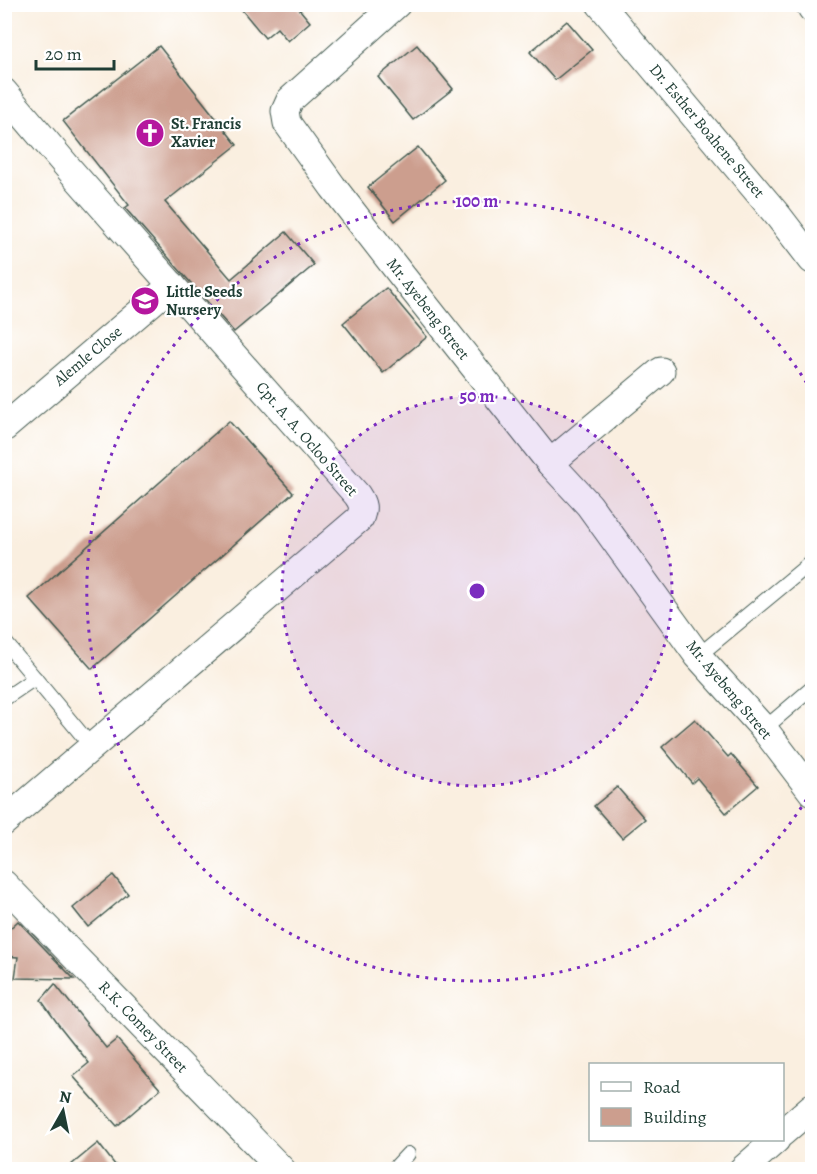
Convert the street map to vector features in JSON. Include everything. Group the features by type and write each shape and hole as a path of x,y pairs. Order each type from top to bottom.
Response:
{"street":[{"name":"Mr. Ayebeng Street","path":"397,4 290,100 285,111 287,123 333,187 550,463 589,505 698,656 764,729 813,792"},
{"name":"Dr. Esther Boahene Street","path":"600,4 813,260"},
{"path":"809,4 813,9"},
{"name":"Cpt. A. A. Ocloo Street","path":"4,92 363,503 360,518 4,822"},
{"name":"Alemle Close","path":"4,428 172,285"},
{"path":"550,463 661,371"},
{"name":"R.K. Comey Street","path":"4,884 282,1170"},
{"path":"784,1132 813,1107"},
{"path":"742,1170 775,1141"}],"lane":[{"path":"698,656 808,565"},
{"path":"4,641 92,747"},
{"path":"4,699 34,678"},
{"path":"764,729 813,688"},
{"path":"393,1170 408,1154"}],"building":[{"path":"237,4 295,4 310,22 288,41 277,28 265,38"},
{"path":"567,21 592,50 555,80 530,52"},
{"path":"417,45 453,89 413,120 378,77"},
{"name":"St. Francis Xavier","path":"159,46 237,145 165,202 231,279 286,232 314,265 234,332 125,208 129,205 63,121"},
{"path":"418,147 445,180 395,221 368,187"},
{"path":"386,288 427,337 383,373 343,323"},
{"path":"229,421 293,493 92,669 29,598"},
{"path":"695,719 728,757 731,754 758,786 726,813 697,778 692,783 662,747"},
{"path":"617,787 645,819 622,838 594,806"},
{"path":"113,875 128,894 88,927 73,908"},
{"path":"18,921 74,979 15,978 18,957 4,956 4,934"},
{"path":"55,984 106,1048 117,1039 160,1089 117,1126 73,1076 89,1063 41,1000"},
{"path":"98,1143 119,1170 65,1170"}],"place":[{"name":"St. Francis Xavier","path":"150,133"},
{"name":"Little Seeds Nursery","path":"145,301"}]}
